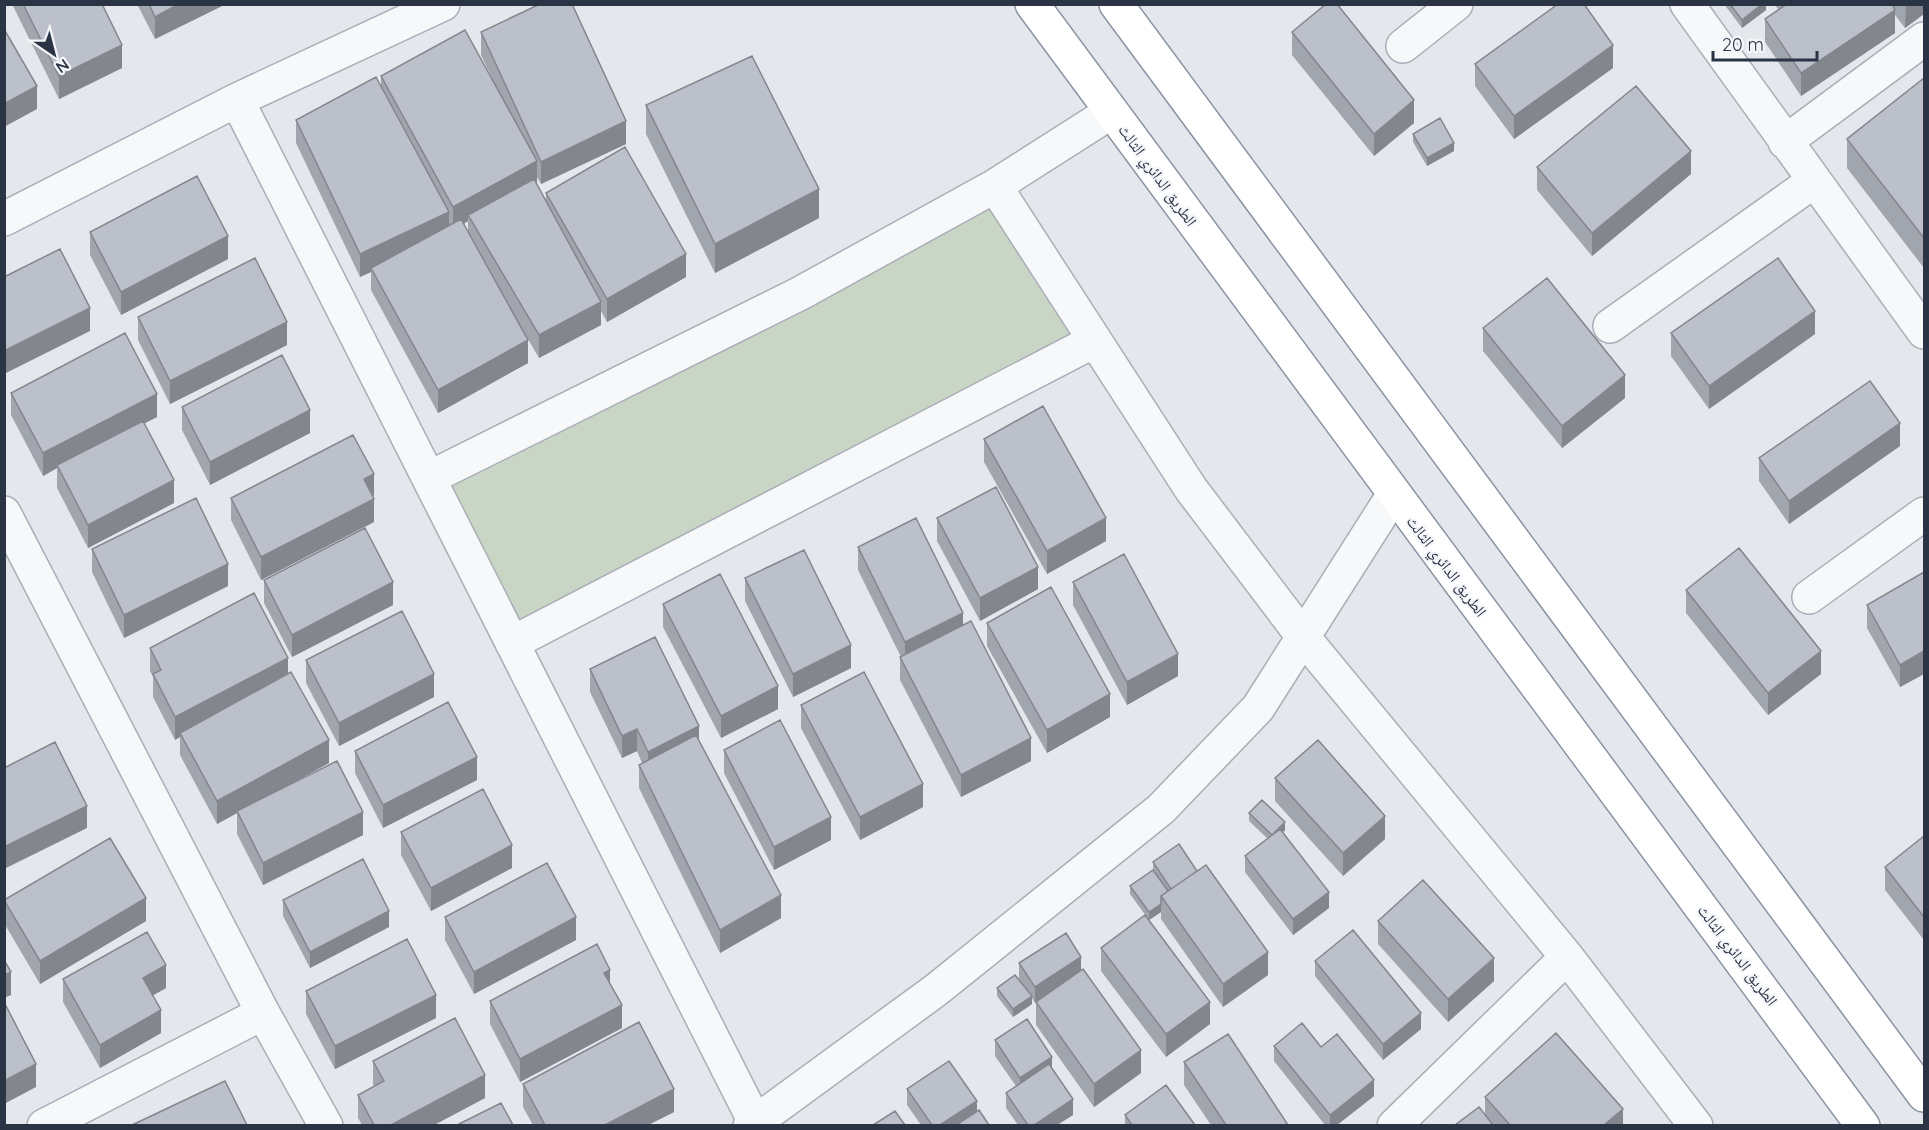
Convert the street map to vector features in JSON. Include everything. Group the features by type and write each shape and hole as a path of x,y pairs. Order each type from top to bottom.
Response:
{"highway":[{"name":"الطريق الدائري الثالث","path":"1032,4 1863,1125"},
{"path":"1116,4 1924,1095"}],"street":[{"path":"4,219 237,100 443,4"},
{"path":"1403,46 1456,4"},
{"path":"1687,4 1924,332"},
{"path":"1785,142 1924,39"},
{"path":"237,100 752,1124 936,990 1161,809 1258,708 1394,494"},
{"path":"429,478 799,294 995,186 1112,112"},
{"path":"1610,326 1814,181"},
{"path":"995,186 1191,489 1304,638 1567,957 1696,1125"},
{"path":"512,643 1094,341"},
{"path":"4,513 263,1013 326,1125"},
{"path":"1809,597 1924,514"},
{"path":"1394,1125 1567,957"},
{"path":"44,1125 263,1013"}],"green space":[{"path":"991,190 1091,343 505,646 423,482"}],"building":[{"path":"23,4 102,4 122,45 59,76"},
{"path":"149,4 179,4 155,17"},
{"path":"540,4 572,4 626,121 541,162 481,32"},
{"path":"1326,4 1337,4 1414,100 1374,134 1292,32"},
{"path":"1558,4 1584,4 1613,45 1514,116 1475,64"},
{"path":"1730,4 1762,4 1742,20"},
{"path":"1787,4 1892,4 1895,10 1801,73 1765,19"},
{"path":"4,29 37,86 4,104"},
{"path":"465,30 537,161 453,207 381,76"},
{"path":"752,56 819,189 715,244 646,105"},
{"path":"376,77 449,212 360,254 296,120"},
{"path":"1924,78 1924,238 1847,139"},
{"path":"1636,86 1691,151 1592,233 1537,167"},
{"path":"1440,118 1454,143 1427,158 1413,134"},
{"path":"625,147 686,254 607,299 546,193"},
{"path":"197,176 228,236 121,292 90,232"},
{"path":"534,179 601,302 539,335 468,215"},
{"path":"461,219 528,340 438,390 371,268"},
{"path":"60,249 90,308 4,351 4,277"},
{"path":"255,258 287,322 170,381 138,317"},
{"path":"1778,258 1815,311 1709,386 1671,333"},
{"path":"1547,278 1625,375 1562,426 1483,328"},
{"path":"125,333 157,394 43,453 11,393"},
{"path":"282,355 310,410 210,462 182,407"},
{"path":"1870,381 1900,423 1789,501 1759,458"},
{"path":"1043,406 1106,518 1047,551 984,439"},
{"path":"143,421 174,480 88,525 57,465"},
{"path":"353,435 374,474 364,479 374,499 261,557 231,498"},
{"path":"996,487 1038,567 980,598 937,518"},
{"path":"196,498 228,564 124,615 92,549"},
{"path":"916,518 963,613 905,642 858,547"},
{"path":"365,528 393,582 292,635 264,580"},
{"path":"1739,548 1821,651 1768,693 1686,590"},
{"path":"804,550 851,645 793,674 745,578"},
{"path":"1124,554 1178,654 1127,682 1073,582"},
{"path":"1924,572 1924,651 1900,665 1867,605"},
{"path":"720,574 778,686 721,716 663,604"},
{"path":"1051,587 1110,694 1047,730 987,623"},
{"path":"254,593 288,658 175,717 153,674 161,670 150,648"},
{"path":"402,611 434,674 339,723 306,660"},
{"path":"971,621 1031,738 961,775 900,657"},
{"path":"655,637 699,726 648,752 637,729 622,736 590,669"},
{"path":"291,672 329,740 217,801 180,733"},
{"path":"864,672 923,784 860,817 801,705"},
{"path":"448,702 477,757 383,805 355,751"},
{"path":"780,720 831,817 774,847 724,750"},
{"path":"696,735 781,895 720,930 639,765"},
{"path":"1318,740 1385,816 1343,853 1275,778"},
{"path":"55,742 87,806 4,847 4,768"},
{"path":"337,761 363,812 263,863 237,811"},
{"path":"483,789 512,845 431,888 401,832"},
{"path":"1262,800 1285,822 1272,835 1249,813"},
{"path":"1280,829 1329,892 1293,919 1245,856"},
{"path":"1924,836 1924,917 1885,867"},
{"path":"110,838 146,898 40,961 4,900"},
{"path":"1179,844 1197,871 1171,889 1153,862"},
{"path":"363,859 389,911 310,952 283,900"},
{"path":"547,863 576,917 474,972 445,917"},
{"path":"1206,865 1268,952 1223,984 1161,896"},
{"path":"1153,870 1168,891 1161,896 1161,904 1149,912 1130,886"},
{"path":"1423,880 1494,958 1448,999 1378,921"},
{"path":"1145,915 1210,1002 1166,1034 1101,948"},
{"path":"1353,930 1421,1013 1383,1044 1315,961"},
{"path":"147,932 166,965 143,978 161,1010 100,1045 63,979"},
{"path":"1066,933 1081,957 1035,987 1019,963"},
{"path":"407,939 436,995 335,1046 306,991"},
{"path":"597,944 610,970 604,973 622,1005 520,1059 490,1001"},
{"path":"4,960 11,972 4,975"},
{"path":"1083,969 1141,1050 1094,1084 1036,1002"},
{"path":"1015,975 1032,996 1013,1009 997,988"},
{"path":"4,1002 36,1064 4,1081"},
{"path":"455,1018 485,1075 391,1125 374,1125 358,1095 384,1081 373,1061"},
{"path":"1027,1019 1052,1057 1020,1078 995,1040"},
{"path":"639,1022 674,1089 605,1125 545,1125 523,1084"},
{"path":"1302,1023 1321,1047 1337,1034 1374,1080 1330,1115 1274,1046"},
{"path":"1556,1033 1623,1109 1604,1125 1510,1125 1485,1097"},
{"path":"1228,1034 1288,1125 1226,1125 1184,1062"},
{"path":"949,1061 977,1101 940,1125 932,1125 907,1089"},
{"path":"1049,1064 1073,1099 1034,1125 1028,1125 1006,1093"},
{"path":"225,1081 247,1125 132,1125"},
{"path":"1166,1085 1195,1125 1132,1125 1125,1115"},
{"path":"501,1103 513,1125 457,1125"},
{"path":"1479,1107 1493,1125 1455,1125"},
{"path":"979,1110 989,1125 956,1125"},
{"path":"895,1111 905,1125 873,1125"}]}
